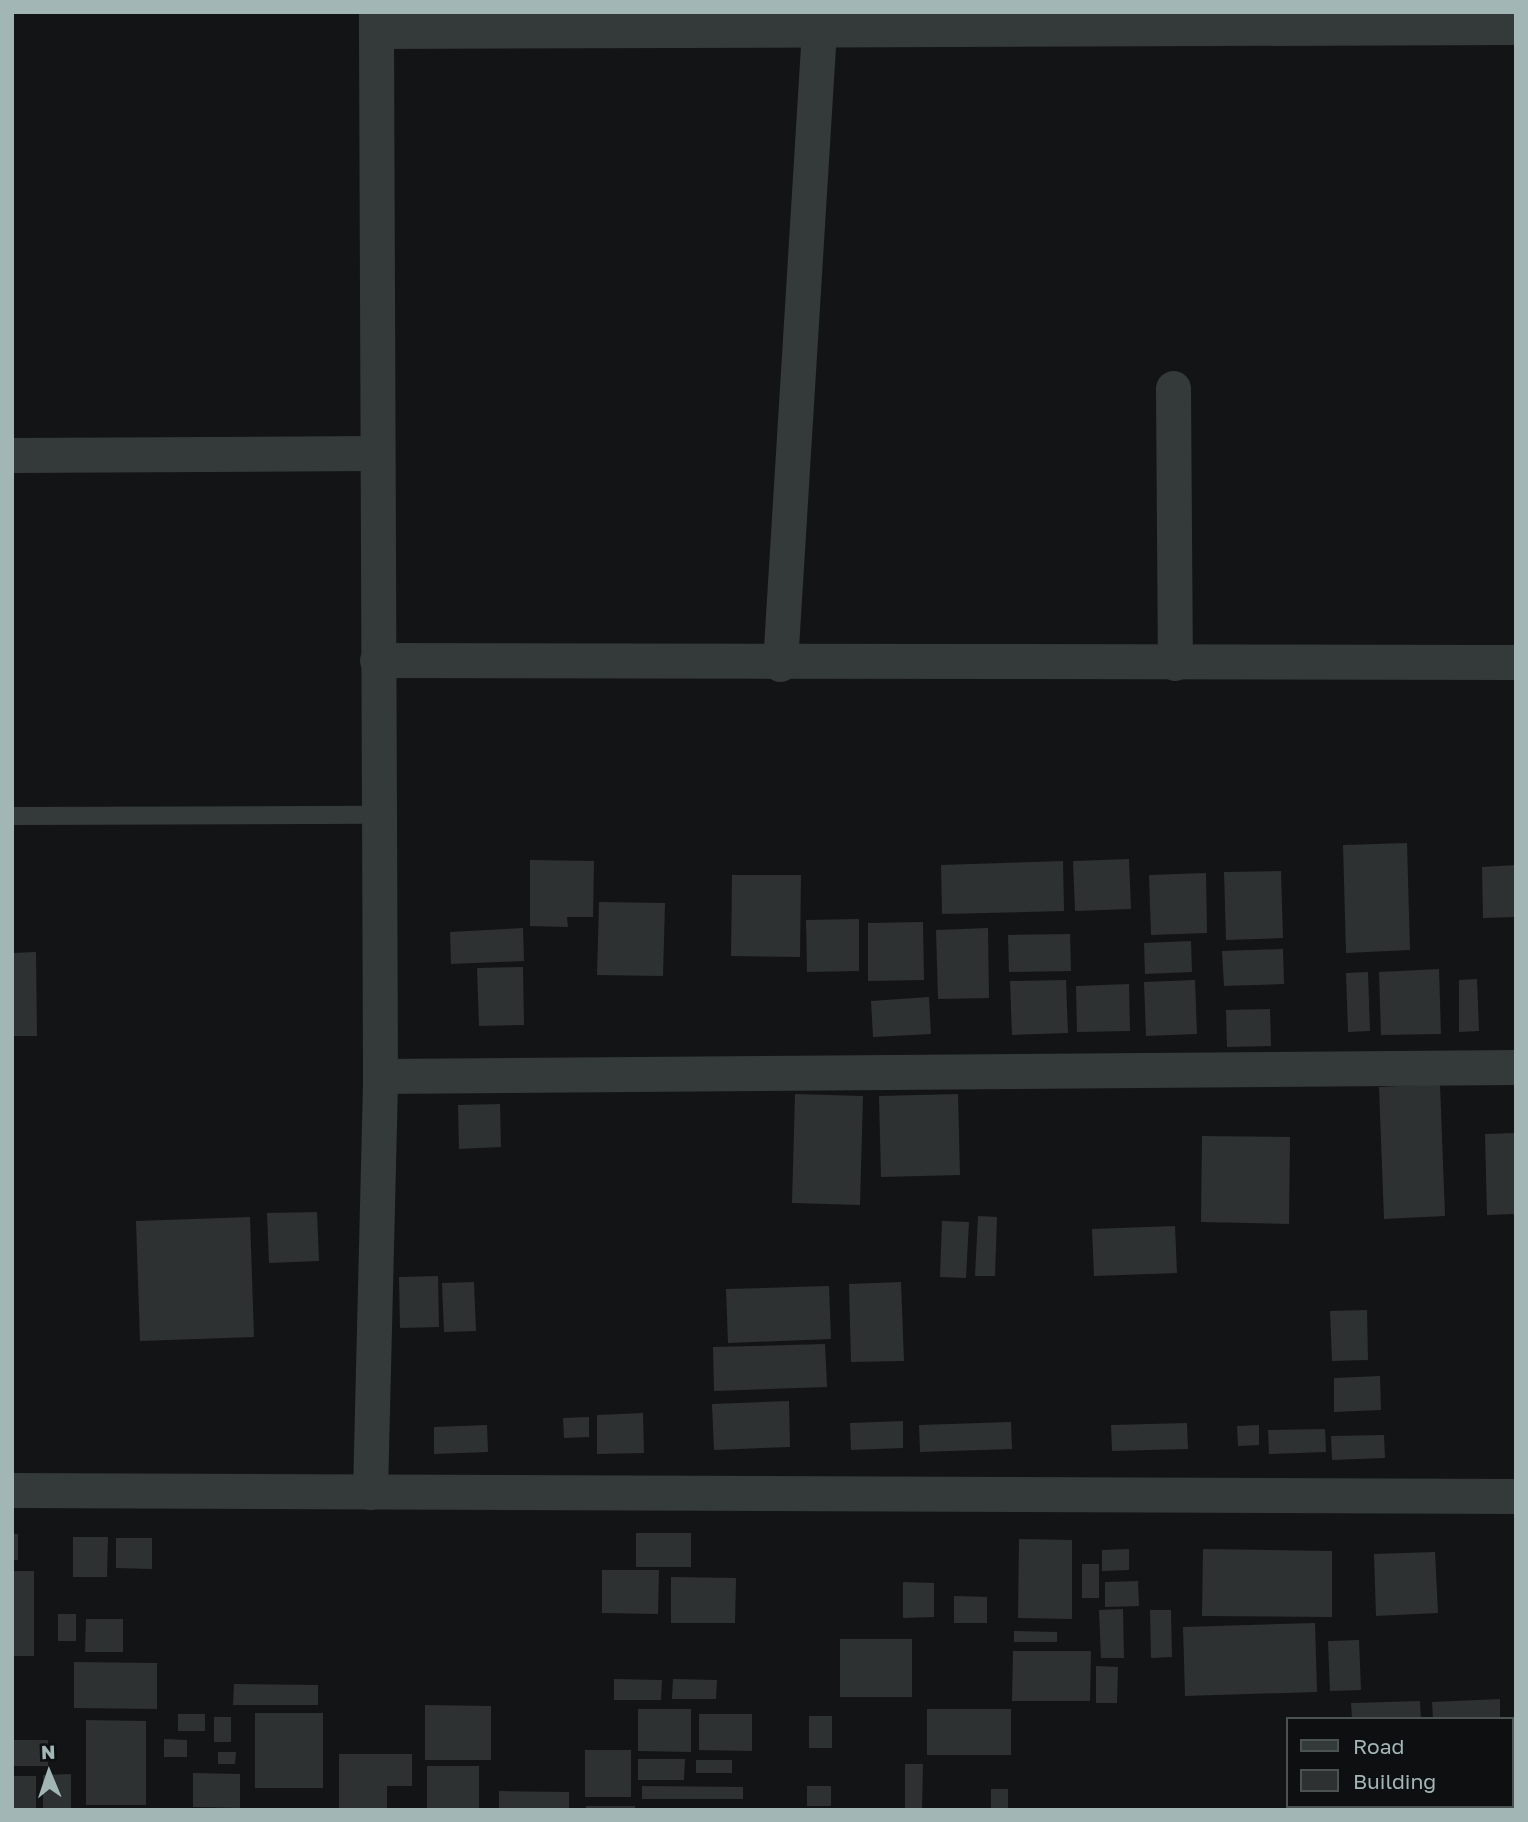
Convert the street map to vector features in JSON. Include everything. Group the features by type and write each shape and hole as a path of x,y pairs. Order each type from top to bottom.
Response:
{"street":[{"path":"370,1492 380,1076 374,453 376,22 819,30 1516,27"},
{"path":"780,664 819,30"},
{"path":"1173,387 1175,663"},
{"path":"12,455 374,453"},
{"path":"377,660 780,664 1516,662"},
{"path":"380,1076 1516,1067"},
{"path":"12,1490 1516,1496"}],"lane":[{"path":"12,816 376,815"}],"building":[{"path":"1407,843 1410,950 1346,953 1343,845"},
{"path":"1129,859 1131,909 1075,911 1073,861"},
{"path":"530,860 594,861 593,917 567,917 568,927 530,926"},
{"path":"1063,861 1064,911 942,914 941,865"},
{"path":"1516,865 1516,917 1483,918 1482,867"},
{"path":"1281,871 1283,938 1226,940 1224,872"},
{"path":"1206,873 1207,933 1151,935 1149,875"},
{"path":"732,875 801,875 800,957 731,956"},
{"path":"599,902 665,903 663,976 597,975"},
{"path":"859,919 859,971 807,972 806,920"},
{"path":"923,922 924,980 868,981 868,923"},
{"path":"523,928 524,961 451,964 450,932"},
{"path":"988,928 989,998 938,999 936,930"},
{"path":"1070,934 1071,971 1009,972 1008,935"},
{"path":"1191,941 1192,972 1145,974 1144,943"},
{"path":"1283,949 1284,984 1224,986 1222,951"},
{"path":"36,952 37,1036 12,1036 12,953"},
{"path":"523,967 524,1025 479,1026 477,968"},
{"path":"1439,969 1441,1034 1381,1035 1379,972"},
{"path":"1368,972 1370,1031 1348,1032 1346,973"},
{"path":"1477,979 1479,1031 1459,1032 1459,980"},
{"path":"1066,980 1068,1033 1012,1035 1010,981"},
{"path":"1195,980 1197,1034 1146,1036 1144,982"},
{"path":"1129,984 1130,1031 1077,1032 1076,986"},
{"path":"929,997 931,1034 873,1037 871,1001"},
{"path":"1270,1009 1271,1046 1227,1047 1226,1010"},
{"path":"1440,1084 1445,1216 1384,1219 1379,1087"},
{"path":"795,1094 863,1096 860,1205 792,1203"},
{"path":"958,1094 960,1175 881,1177 879,1096"},
{"path":"500,1104 501,1147 459,1149 458,1105"},
{"path":"1516,1133 1516,1214 1487,1215 1485,1134"},
{"path":"1202,1136 1290,1137 1289,1224 1201,1222"},
{"path":"317,1212 319,1261 269,1263 267,1213"},
{"path":"978,1216 997,1217 995,1276 975,1276"},
{"path":"250,1217 254,1337 140,1341 136,1221"},
{"path":"942,1221 969,1222 966,1278 940,1277"},
{"path":"1175,1226 1177,1273 1094,1276 1092,1229"},
{"path":"438,1276 439,1327 400,1328 399,1277"},
{"path":"474,1282 476,1331 444,1332 442,1283"},
{"path":"901,1282 904,1361 851,1362 849,1284"},
{"path":"829,1286 831,1339 728,1343 726,1289"},
{"path":"1367,1310 1368,1360 1332,1361 1330,1311"},
{"path":"825,1344 827,1387 714,1391 713,1347"},
{"path":"1380,1376 1381,1410 1334,1412 1334,1378"},
{"path":"789,1401 790,1447 714,1450 712,1404"},
{"path":"643,1413 644,1453 597,1454 597,1415"},
{"path":"589,1417 589,1437 564,1438 563,1418"},
{"path":"903,1421 903,1448 851,1450 850,1423"},
{"path":"1011,1422 1012,1449 920,1452 919,1425"},
{"path":"1187,1423 1188,1449 1112,1451 1111,1425"},
{"path":"487,1425 488,1452 434,1454 434,1427"},
{"path":"1259,1425 1259,1445 1238,1446 1237,1426"},
{"path":"1325,1429 1326,1452 1269,1454 1268,1430"},
{"path":"1384,1435 1385,1458 1332,1460 1331,1436"},
{"path":"636,1533 691,1533 691,1567 636,1567"},
{"path":"12,1534 18,1534 18,1560 12,1560"},
{"path":"73,1537 108,1537 107,1577 73,1577"},
{"path":"116,1538 152,1538 152,1569 116,1568"},
{"path":"1019,1539 1072,1540 1072,1619 1018,1618"},
{"path":"1129,1549 1129,1570 1102,1571 1102,1550"},
{"path":"1203,1549 1332,1551 1332,1617 1202,1616"},
{"path":"1435,1552 1438,1613 1376,1616 1374,1554"},
{"path":"1082,1564 1099,1564 1099,1598 1082,1598"},
{"path":"602,1570 659,1570 658,1614 602,1613"},
{"path":"12,1571 34,1571 34,1656 12,1656"},
{"path":"671,1577 736,1578 735,1623 671,1623"},
{"path":"1138,1581 1139,1606 1105,1607 1105,1582"},
{"path":"903,1582 934,1583 934,1617 903,1618"},
{"path":"954,1596 987,1597 987,1623 954,1623"},
{"path":"1123,1609 1124,1658 1101,1658 1099,1610"},
{"path":"1150,1610 1171,1610 1172,1657 1151,1658"},
{"path":"58,1614 76,1614 76,1641 58,1641"},
{"path":"86,1619 123,1619 123,1652 85,1652"},
{"path":"1315,1623 1317,1692 1185,1696 1183,1627"},
{"path":"1014,1631 1057,1632 1057,1642 1014,1642"},
{"path":"840,1639 912,1639 912,1697 840,1697"},
{"path":"1359,1640 1361,1690 1330,1691 1328,1641"},
{"path":"1013,1651 1091,1651 1090,1701 1012,1701"},
{"path":"74,1662 157,1663 157,1709 74,1708"},
{"path":"1096,1666 1118,1667 1117,1703 1096,1703"},
{"path":"614,1679 662,1680 661,1700 614,1700"},
{"path":"673,1679 717,1680 716,1699 672,1699"},
{"path":"234,1684 318,1685 318,1705 233,1705"},
{"path":"1500,1699 1500,1717 1433,1717 1432,1702"},
{"path":"1420,1701 1421,1717 1352,1717 1351,1703"},
{"path":"425,1705 491,1706 491,1760 425,1760"},
{"path":"638,1709 691,1709 691,1752 638,1751"},
{"path":"927,1709 1011,1709 1011,1755 927,1755"},
{"path":"255,1713 323,1713 323,1788 255,1788"},
{"path":"178,1714 205,1714 205,1731 178,1731"},
{"path":"699,1714 752,1714 752,1751 699,1750"},
{"path":"809,1716 832,1716 832,1748 809,1748"},
{"path":"214,1717 231,1717 231,1742 214,1742"},
{"path":"86,1720 146,1721 146,1805 86,1805"},
{"path":"164,1739 187,1740 187,1757 164,1757"},
{"path":"12,1740 48,1740 48,1766 12,1766"},
{"path":"585,1750 631,1750 631,1797 585,1797"},
{"path":"218,1752 236,1752 235,1764 218,1764"},
{"path":"339,1754 412,1754 412,1786 387,1786 387,1810 339,1810"},
{"path":"638,1759 685,1759 684,1780 638,1780"},
{"path":"696,1760 732,1760 732,1773 696,1773"},
{"path":"905,1764 923,1764 922,1810 905,1810"},
{"path":"427,1766 479,1766 479,1810 427,1810"},
{"path":"193,1773 240,1774 240,1808 193,1807"},
{"path":"71,1774 71,1810 43,1810 43,1775"},
{"path":"12,1776 36,1776 36,1810 12,1810"},
{"path":"1514,1784 1516,1810 1463,1810 1514,1808"},
{"path":"642,1786 743,1787 743,1799 642,1799"},
{"path":"807,1786 831,1786 831,1806 807,1806"},
{"path":"991,1789 1008,1789 1008,1810 991,1810"},
{"path":"499,1791 569,1792 569,1810 499,1810"},
{"path":"586,1806 635,1806 635,1810 586,1810"},
{"path":"1353,1808 1419,1808 1419,1810"}]}
